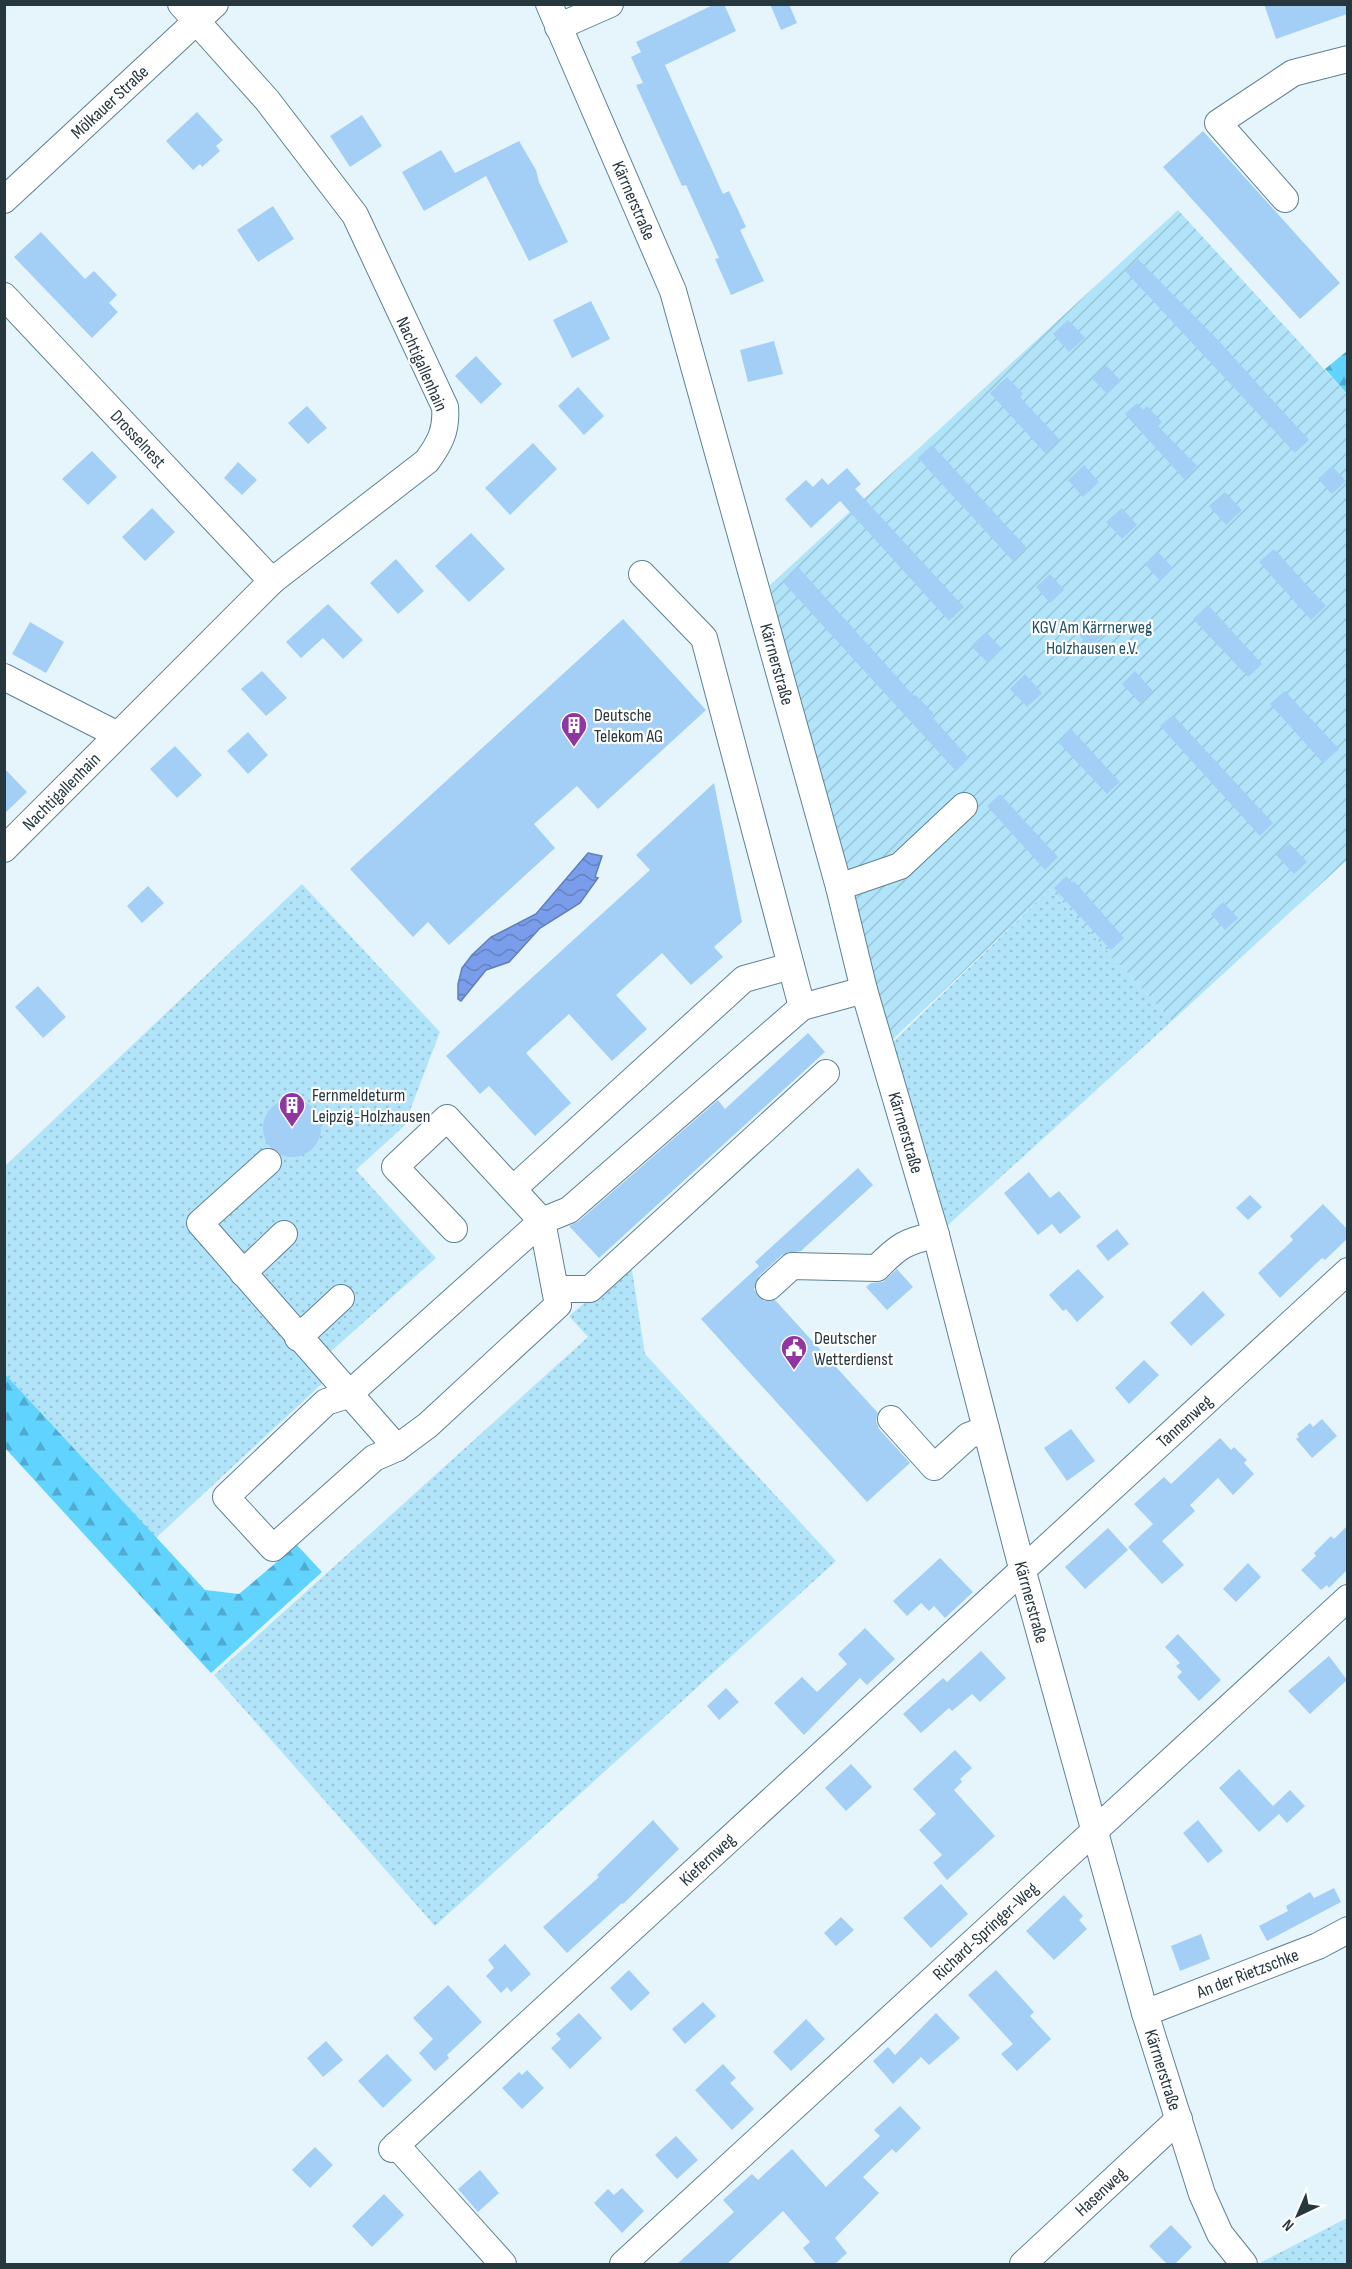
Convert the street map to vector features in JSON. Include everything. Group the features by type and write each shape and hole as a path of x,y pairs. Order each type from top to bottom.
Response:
{"street":[{"path":"554,16 610,4"},
{"name":"Mölkauer Straße","path":"4,200 197,10"},
{"name":"Nachtigallenhain","path":"4,849 116,734 272,581 427,461 441,442 446,426 446,407 355,215 197,10"},
{"name":"Kärrnerstraße","path":"554,16 673,291 839,887 864,990 936,1235 1023,1572 1145,2013 1202,2194 1220,2234 1244,2265"},
{"path":"1285,199 1218,123 1293,73 1347,59"},
{"name":"Drosselnest","path":"4,296 272,581"},
{"path":"642,574 704,638 802,1007"},
{"name":"Nachtigallenhain","path":"4,677 116,734"},
{"path":"839,887 900,866 964,806"},
{"path":"513,1189 744,979 791,966"},
{"path":"454,1229 395,1167 447,1118 542,1221 558,1305 428,1425 397,1448 374,1458 273,1548 226,1497 326,1402 348,1395 542,1221 569,1210 802,1007 864,990"},
{"path":"555,1289 590,1289 826,1073"},
{"path":"268,1162 200,1224 397,1448"},
{"path":"243,1273 284,1234"},
{"path":"769,1287 792,1266 877,1268 899,1246 910,1240 936,1235"},
{"name":"Tannenweg","path":"1023,1572 1347,1271"},
{"path":"298,1338 341,1298"},
{"path":"891,1419 934,1467 968,1436 986,1429"},
{"name":"Kiefernweg","path":"503,2265 394,2147 1023,1572"},
{"name":"Richard-Springer-Weg","path":"623,2265 1347,1598"},
{"name":"An der Rietzschke","path":"1145,2013 1318,1946 1347,1929"},
{"name":"Hasenweg","path":"1023,2265 1179,2120"}],"green space":[{"name":"KGV Am Kärrnerweg Holzhausen e.V.","path":"1178,210 1347,394 1347,860 1172,1021 1050,889 886,1046 770,585"},
{"path":"1347,351 1347,394 1325,369"},
{"path":"302,884 440,1032 404,1126 356,1170 436,1258 320,1361 326,1380 156,1538 5,1374 5,1166"},
{"path":"1050,889 1172,1021 947,1226 890,1045"},
{"path":"631,1264 645,1354 836,1561 435,1926 214,1675 588,1337 569,1316"},
{"path":"5,1374 205,1590 239,1594 297,1545 322,1572 211,1673 5,1448"},
{"path":"1347,2218 1347,2264 1258,2264"}],"water":[{"path":"588,853 602,856 595,877 598,878 580,903 540,928 509,962 486,970 461,1001 458,999 458,984 462,968 472,955 491,937 536,914"}],"building":[{"path":"715,4 724,4 736,31 665,65 723,194 729,191 746,227 740,230 764,281 731,295 715,259 719,258 686,185 682,186 636,85 643,83 631,57 641,52 636,42"},
{"path":"770,4 789,4 797,23 781,30"},
{"path":"1264,4 1347,4 1347,14 1276,39"},
{"path":"197,112 223,140 216,146 220,151 202,167 200,164 193,170 166,141"},
{"path":"362,115 382,146 350,167 330,136"},
{"path":"1203,131 1340,283 1300,319 1163,167"},
{"path":"519,141 536,170 539,182 568,242 529,261 486,176 424,211 402,172 441,150 455,173"},
{"path":"273,206 294,239 258,262 237,230"},
{"path":"41,232 85,279 94,271 117,295 109,303 118,312 92,338 14,257"},
{"path":"1138,259 1217,339 1309,440 1295,453 1125,271"},
{"path":"591,301 610,339 572,358 553,320"},
{"path":"1068,320 1085,338 1069,352 1053,334"},
{"path":"774,341 783,374 748,382 740,350"},
{"path":"476,356 502,384 481,404 455,376"},
{"path":"1106,365 1121,381 1107,394 1092,378"},
{"path":"1007,377 1023,394 1020,397 1060,440 1045,453 990,393"},
{"path":"578,387 604,416 584,435 558,406"},
{"path":"1137,403 1143,410 1147,406 1162,422 1158,426 1197,466 1184,479 1125,414"},
{"path":"307,406 327,428 308,444 288,423"},
{"path":"533,443 557,469 510,515 485,488"},
{"path":"932,445 1027,548 1013,561 918,458"},
{"path":"92,451 117,477 88,505 62,479"},
{"path":"238,462 257,480 242,495 224,478"},
{"path":"1084,465 1099,482 1083,497 1068,480"},
{"path":"1332,466 1346,481 1332,494 1318,479"},
{"path":"847,468 861,484 855,489 964,607 949,621 840,501 811,528 785,499 806,480 813,487 822,478 828,485"},
{"path":"1225,492 1242,510 1226,525 1209,506"},
{"path":"152,508 175,532 145,561 122,537"},
{"path":"1122,508 1137,525 1122,539 1106,522"},
{"path":"471,533 505,569 469,602 435,566"},
{"path":"1274,549 1326,606 1311,620 1259,562"},
{"path":"1158,552 1173,568 1160,581 1145,564"},
{"path":"396,559 424,591 398,614 370,583"},
{"path":"798,567 914,696 916,695 934,714 931,716 969,758 956,771 783,582"},
{"path":"1050,574 1064,590 1050,603 1036,587"},
{"path":"328,604 363,640 343,659 323,638 301,658 286,642"},
{"path":"1208,605 1262,664 1248,677 1193,619"},
{"path":"1089,615 1105,633 1090,647 1074,629"},
{"name":"Deutsche Telekom AG","path":"623,619 706,710 598,809 577,786 534,824 555,848 449,945 428,922 413,937 350,869"},
{"path":"30,622 64,642 46,673 12,654"},
{"path":"986,632 1002,649 988,663 971,646"},
{"path":"262,671 287,698 266,716 241,689"},
{"path":"1135,671 1153,691 1140,703 1122,684"},
{"path":"1025,674 1042,693 1027,707 1010,689"},
{"path":"1285,691 1339,749 1323,763 1270,704"},
{"path":"1173,715 1273,823 1260,836 1160,726"},
{"path":"1071,729 1120,782 1107,794 1058,742"},
{"path":"248,732 268,755 248,774 227,751"},
{"path":"175,746 202,775 177,798 150,769"},
{"path":"4,768 27,792 4,814"},
{"path":"714,783 742,922 714,947 723,957 691,985 662,953 616,995 647,1029 612,1061 569,1014 526,1053 571,1103 535,1136 489,1086 480,1094 446,1056 650,870 636,855"},
{"path":"1000,794 1058,857 1045,870 987,806"},
{"path":"1289,843 1307,862 1294,874 1276,855"},
{"path":"1066,876 1072,883 1074,881 1124,938 1111,950 1054,888"},
{"path":"148,886 164,903 142,923 127,906"},
{"path":"1223,902 1238,918 1225,930 1211,914"},
{"path":"38,986 66,1017 43,1038 15,1007"},
{"path":"808,1033 825,1052 599,1258 569,1226 579,1221 718,1100 725,1109"},
{"path":"286,1099 298,1099 313,1107 321,1122 321,1134 313,1149 298,1157 286,1157 271,1149 263,1134 263,1122 271,1107"},
{"name":"Deutscher Wetterdienst","path":"858,1168 873,1185 801,1251 782,1255 759,1276 754,1290 764,1301 775,1300 878,1413 876,1421 879,1429 910,1463 867,1502 701,1319 759,1266 755,1262"},
{"path":"1029,1172 1050,1198 1059,1191 1081,1217 1060,1234 1052,1224 1038,1235 1004,1193"},
{"path":"1250,1195 1262,1207 1248,1220 1236,1208"},
{"path":"1323,1204 1347,1229 1347,1239 1325,1260 1322,1258 1280,1298 1258,1273 1293,1240 1290,1236"},
{"path":"1117,1229 1129,1244 1108,1261 1096,1246"},
{"path":"897,1269 913,1287 887,1310 866,1287 871,1283 883,1282"},
{"path":"1078,1269 1104,1297 1077,1322 1049,1295"},
{"path":"1203,1291 1225,1315 1191,1346 1170,1323"},
{"path":"1144,1360 1159,1375 1129,1404 1115,1388"},
{"path":"1322,1419 1337,1436 1312,1458 1296,1439 1299,1437 1297,1434 1310,1423 1313,1427"},
{"path":"1071,1429 1095,1461 1067,1481 1044,1448"},
{"path":"1220,1438 1231,1450 1234,1447 1247,1460 1244,1463 1254,1474 1233,1495 1218,1478 1190,1505 1195,1511 1162,1541 1184,1565 1162,1584 1128,1547 1153,1524 1134,1504 1164,1477 1171,1484"},
{"path":"1347,1526 1347,1570 1329,1588 1327,1585 1321,1590 1301,1570 1316,1556 1314,1553 1331,1536 1334,1539"},
{"path":"1108,1528 1128,1550 1085,1589 1065,1567"},
{"path":"940,1558 973,1592 945,1618 934,1606 929,1611 921,1603 907,1616 893,1601"},
{"path":"1248,1563 1261,1577 1236,1602 1223,1589"},
{"path":"865,1628 895,1659 867,1685 860,1678 804,1735 774,1703 802,1677 817,1692 847,1664 838,1654"},
{"path":"1178,1634 1221,1680 1199,1701 1177,1677 1182,1672 1176,1666 1180,1663 1165,1647"},
{"path":"981,1651 1006,1678 980,1702 972,1694 952,1711 949,1708 921,1733 903,1714 943,1678 947,1682"},
{"path":"1329,1656 1347,1680 1310,1714 1288,1691"},
{"path":"726,1688 739,1702 719,1720 707,1706"},
{"path":"955,1750 972,1768 960,1779 962,1782 954,1790 995,1836 947,1880 933,1863 942,1855 919,1830 936,1814 913,1789"},
{"path":"851,1764 872,1787 846,1811 825,1788"},
{"path":"1239,1769 1273,1806 1290,1790 1305,1806 1287,1823 1279,1814 1259,1832 1219,1788"},
{"path":"653,1820 679,1849 623,1904 567,1953 543,1927 599,1877 597,1875"},
{"path":"1198,1820 1223,1851 1208,1863 1183,1833"},
{"path":"941,1884 968,1914 931,1948 903,1918"},
{"path":"1334,1888 1341,1902 1267,1941 1259,1926 1288,1911 1286,1906 1310,1892 1314,1898"},
{"path":"1064,1895 1083,1916 1079,1920 1087,1929 1054,1960 1026,1931"},
{"path":"841,1917 854,1930 836,1946 824,1933"},
{"path":"1201,1934 1210,1959 1180,1971 1171,1946"},
{"path":"505,1944 531,1974 511,1992 507,1987 501,1993 486,1976 494,1968 488,1960"},
{"path":"629,1970 650,1993 631,2011 610,1988"},
{"path":"996,1970 1034,2012 1030,2016 1051,2039 1017,2071 1001,2054 1013,2044 968,1995"},
{"path":"448,1985 482,2022 447,2055 449,2058 435,2071 419,2053 433,2039 413,2018"},
{"path":"703,2002 716,2016 685,2044 672,2029"},
{"path":"579,2013 602,2038 570,2069 551,2048 561,2039 556,2034"},
{"path":"936,2013 960,2038 929,2065 921,2057 893,2084 873,2061 888,2047 895,2055"},
{"path":"806,2019 825,2039 791,2071 773,2052"},
{"path":"326,2041 343,2060 323,2077 307,2058"},
{"path":"387,2054 412,2080 383,2108 358,2081"},
{"path":"723,2064 736,2078 730,2083 754,2109 732,2130 695,2090"},
{"path":"527,2070 544,2088 522,2109 502,2088 519,2072 522,2075"},
{"path":"900,2106 921,2128 896,2153 892,2149 863,2177 879,2193 835,2238 847,2253 834,2265 817,2265 803,2248 810,2242 783,2211 726,2265 676,2265 734,2212 723,2200 752,2174 758,2180 792,2149 826,2187 880,2136 874,2130"},
{"path":"676,2136 698,2160 677,2179 655,2155"},
{"path":"315,2147 333,2165 310,2188 292,2170"},
{"path":"480,2170 499,2193 478,2212 458,2189"},
{"path":"622,2188 644,2211 622,2233 594,2203 608,2189 614,2195"},
{"path":"384,2194 404,2215 372,2247 352,2226"},
{"path":"1171,2225 1192,2247 1174,2265 1168,2265 1149,2246"}],"place":[{"name":"Deutsche Telekom AG","path":"574,748"},
{"name":"Fernmeldeturm Leipzig-Holzhausen","path":"292,1128"},
{"name":"Deutscher Wetterdienst","path":"794,1371"}]}
